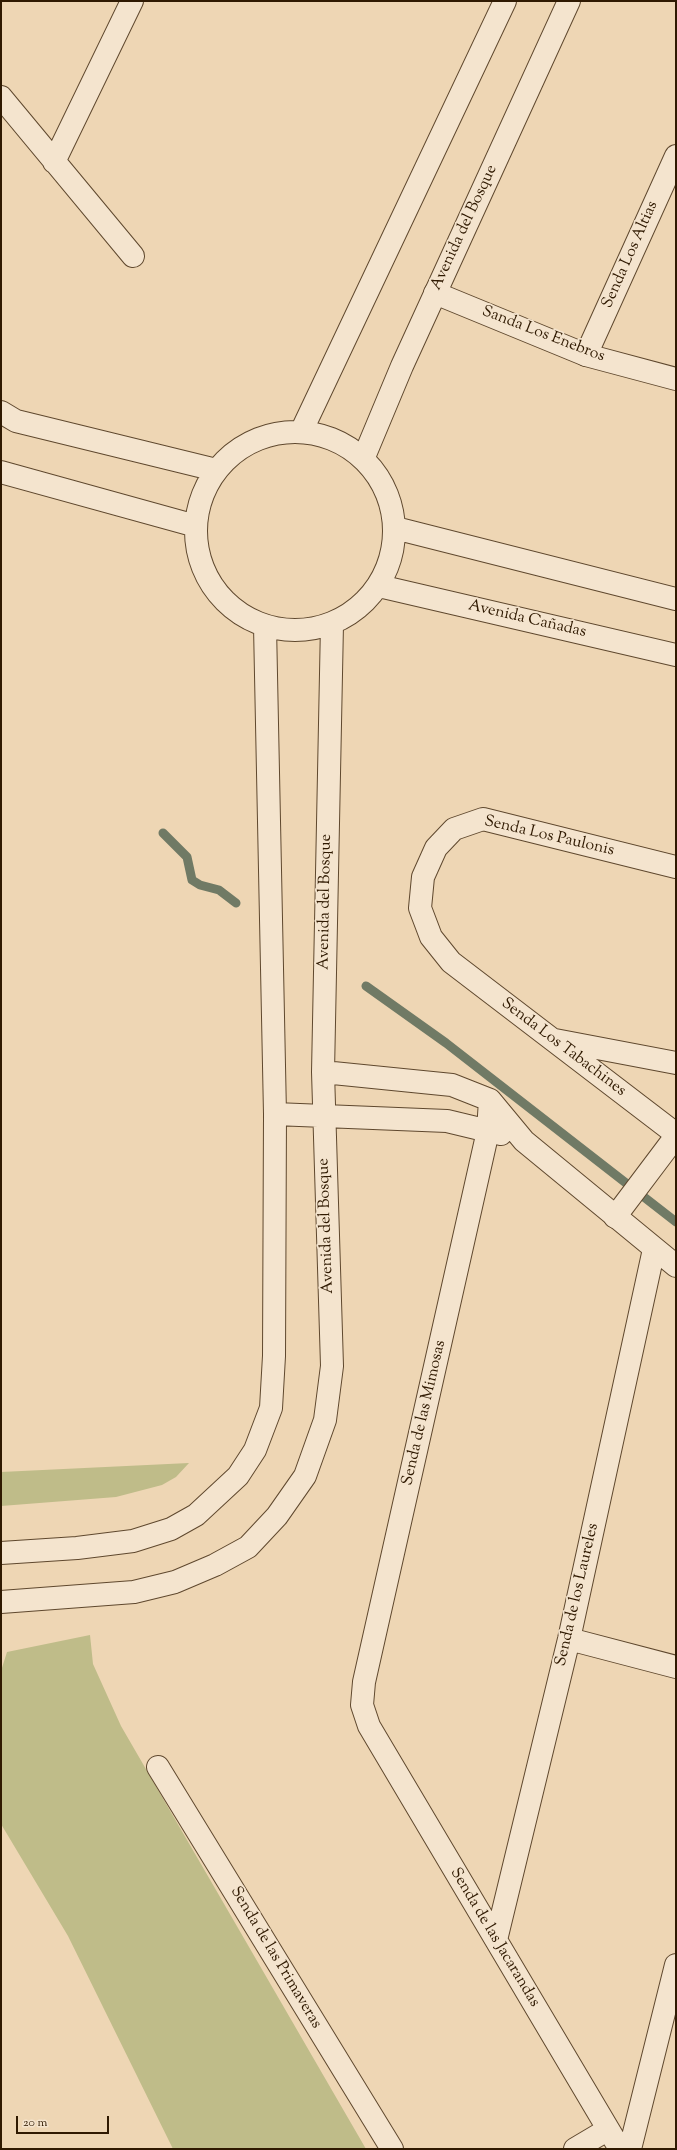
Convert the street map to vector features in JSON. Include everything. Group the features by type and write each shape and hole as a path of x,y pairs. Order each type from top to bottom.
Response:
{"street":[{"path":"54,162 132,1"},
{"path":"302,430 505,1"},
{"name":"Avenida del Bosque","path":"364,457 402,366 569,1"},
{"path":"1,97 133,256"},
{"name":"Senda Los Altias","path":"586,355 676,156"},
{"name":"Sanda Los Enebros","path":"435,293 586,355 676,379"},
{"path":"1,412 16,421 216,470"},
{"path":"302,430 336,438 364,457 387,490 395,528 392,558 379,586 366,602 332,624 299,631 265,626 241,615 222,598 207,577 198,552 196,526 202,496 216,470 240,447 270,433 302,430"},
{"path":"1,472 196,526"},
{"path":"395,528 676,599"},
{"name":"Avenida Cañadas","path":"379,586 676,655"},
{"name":"Avenida del Bosque","path":"1,1602 134,1592 175,1582 248,1548 277,1516 305,1476 324,1420 332,1366 323,1115 323,1072 332,624"},
{"path":"1,1553 77,1548 133,1541 171,1529 196,1515 238,1476 255,1450 271,1408 274,1356 275,1114 265,626"},
{"name":"Senda Los Paulonis","path":"451,962 431,937 420,908 423,876 436,848 454,829 483,819 676,867"},
{"name":"Senda Los Tabachines","path":"451,962 676,1135"},
{"path":"551,1039 676,1063"},
{"path":"323,1072 452,1085 490,1100 524,1141 676,1266"},
{"name":"Senda de las Mimosas","path":"369,1726 362,1705 364,1682 488,1131 490,1100"},
{"path":"275,1114 447,1121 524,1141"},
{"path":"615,1217 676,1135"},
{"name":"Senda de los Laureles","path":"496,1940 569,1639 654,1249"},
{"path":"569,1639 676,1667"},
{"name":"Senda de las Jacarandas","path":"369,1726 620,2149"},
{"name":"Senda de las Primaveras","path":"158,1767 392,2149"},
{"path":"630,2149 676,1965"},
{"path":"575,2149 608,2130"}],"shaded area":[{"path":"189,1463 176,1477 162,1485 116,1497 1,1506 1,1472"},
{"path":"90,1635 93,1664 121,1726 366,2149 173,2149 68,1936 1,1824 1,1671 7,1652"}],"waterway":[{"path":"163,833 187,857 192,880 200,885 219,890 236,903"},
{"path":"366,986 446,1043 676,1222"}]}
